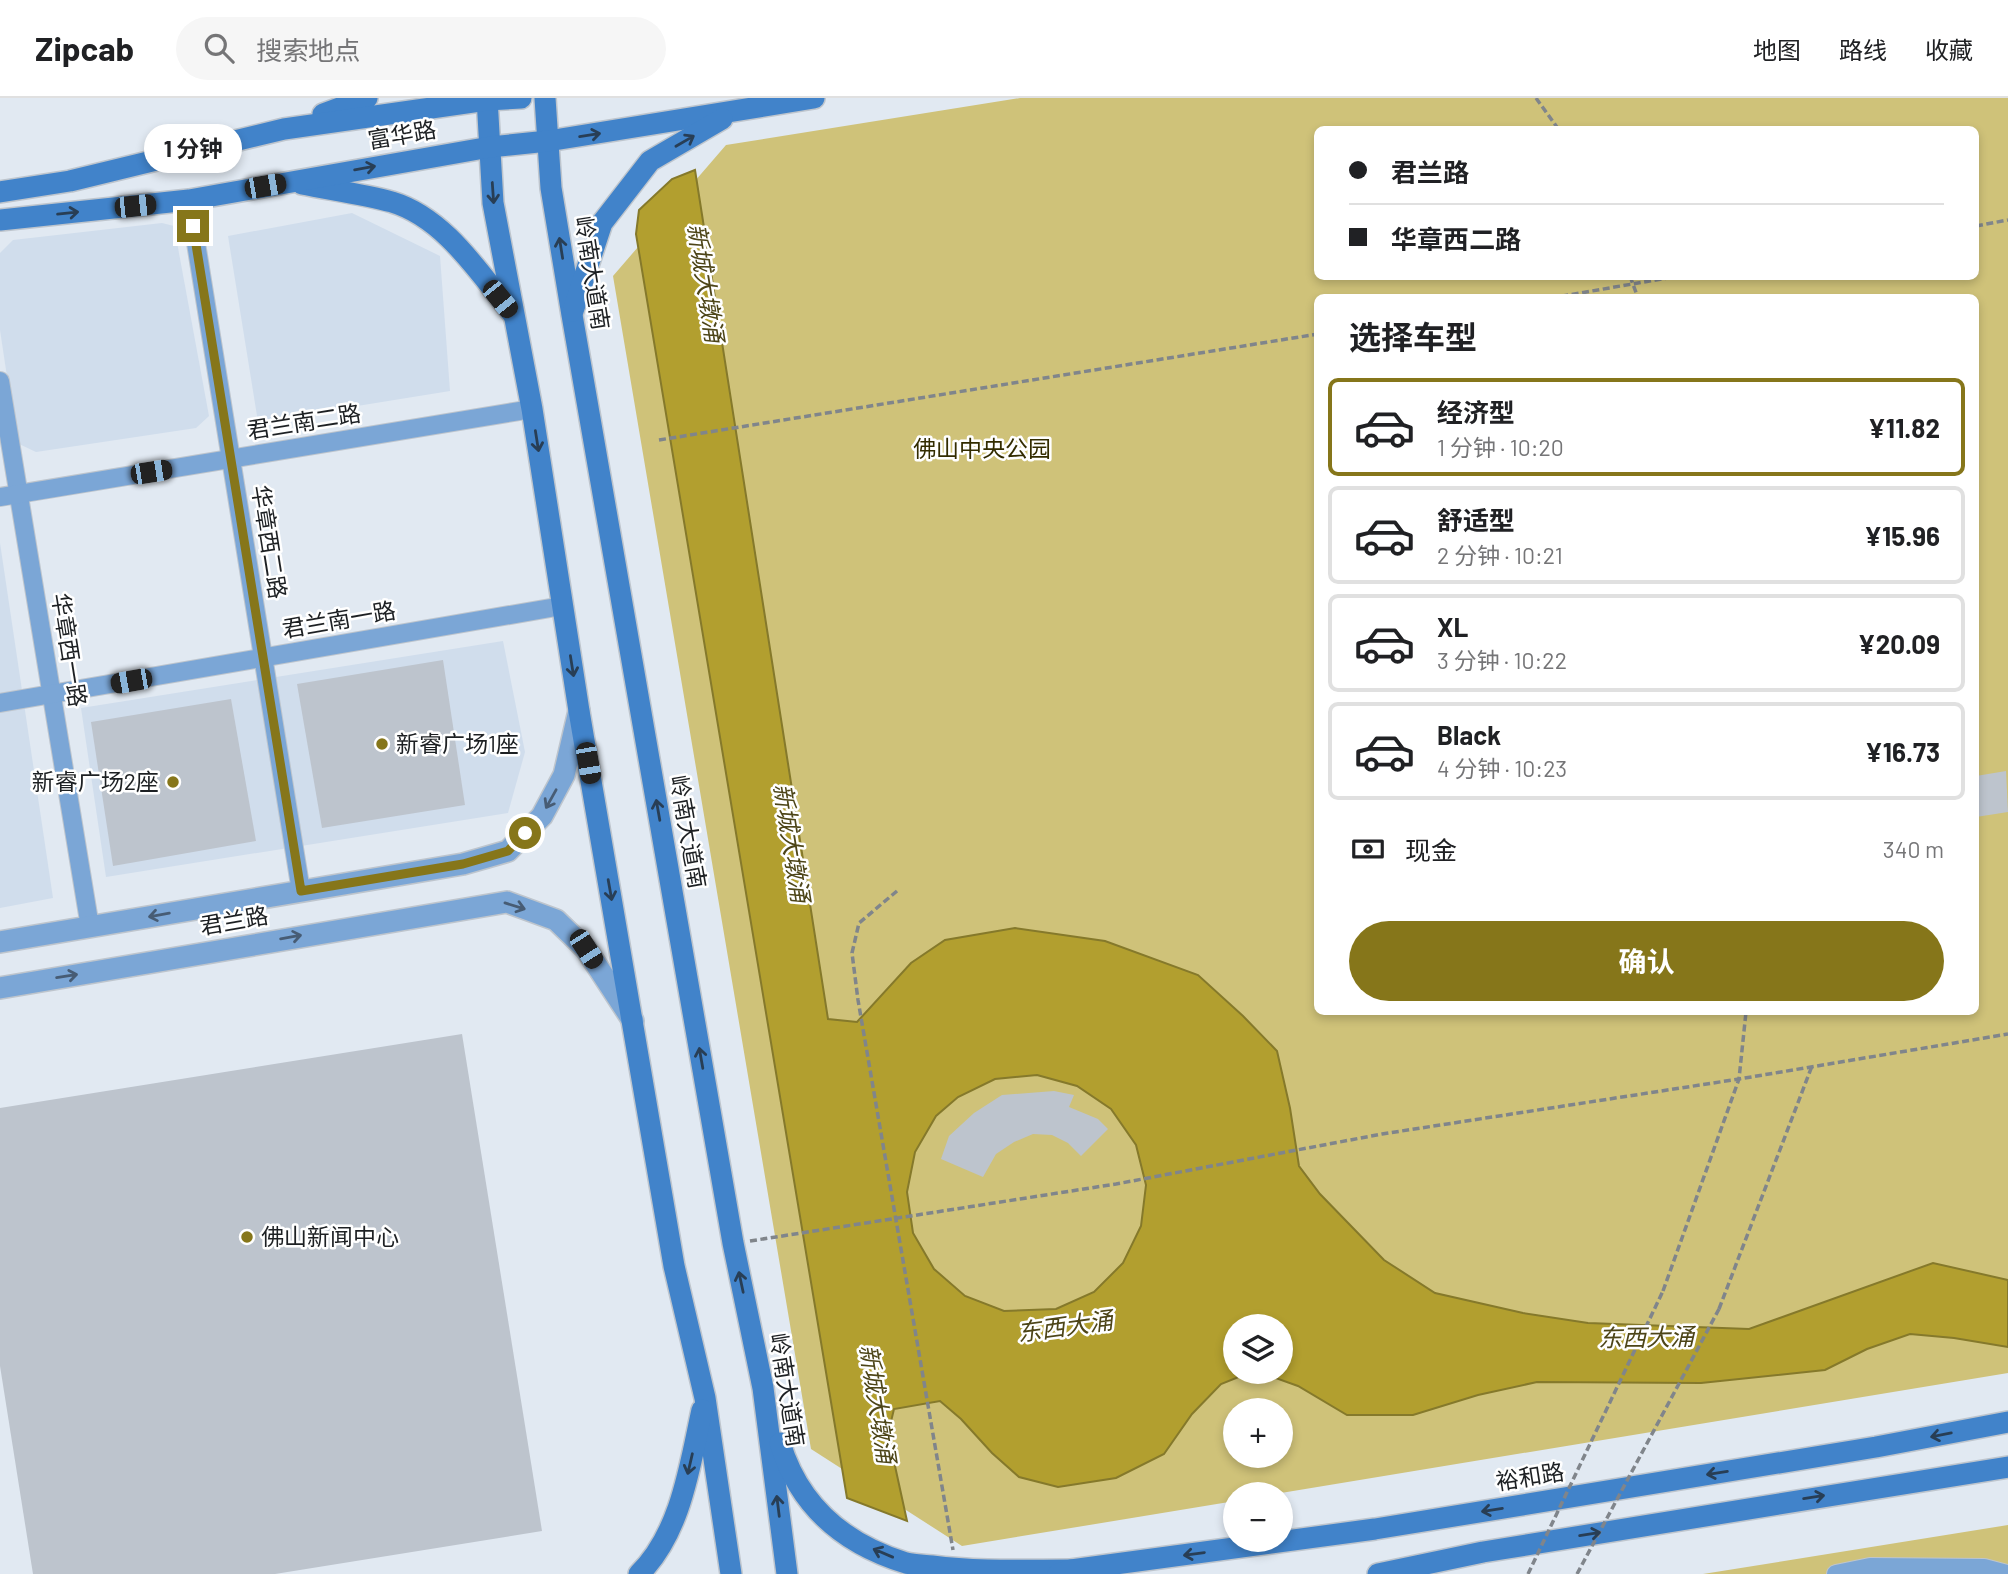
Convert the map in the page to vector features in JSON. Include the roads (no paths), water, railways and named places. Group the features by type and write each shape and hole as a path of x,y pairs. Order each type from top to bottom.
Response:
{"main road":[{"path":"285,129 367,98"},
{"name":"富华路","path":"0,191 70,181 285,129 487,99 521,98"},
{"name":"岭南大道南","path":"545,98 551,188 733,1243 763,1388 787,1574"},
{"name":"富华路","path":"0,220 189,200 490,146 548,141 814,98"},
{"path":"487,99 494,203 532,409 579,711 674,1266 705,1398 731,1574"},
{"path":"572,315 603,223 650,161 733,113"},
{"path":"290,182 394,203 428,220 455,244 516,317"},
{"name":"裕和路","path":"763,1388 788,1468 816,1511 851,1539 907,1563 956,1570 1065,1572 1389,1527 1876,1447 2008,1422"},
{"path":"639,1574 654,1559 673,1519 688,1474 705,1398"},
{"path":"1378,1574 1483,1552 2008,1467"}],"street":[{"name":"华章西二路","path":"189,200 301,891"},
{"name":"华章西一路","path":"0,381 90,927"},
{"name":"君兰南二路","path":"0,497 532,409"},
{"name":"君兰南一路","path":"0,703 562,606"},
{"name":"君兰路","path":"0,942 463,864 508,851 542,816 564,775 579,711"},
{"name":"君兰路","path":"0,988 507,902 556,920 586,949 633,1021"},
{"path":"1836,1574 1870,1567 1984,1568 2007,1574"}],"water":[{"path":"695,170 828,1019 857,1022 911,963 945,940 1015,928 1105,941 1198,975 1277,1051 1299,1166 1320,1194 1384,1260 1435,1293 1523,1313 1588,1323 1749,1329 1933,1263 2008,1280 2008,1347 1910,1334 1867,1349 1825,1370 1701,1383 1537,1382 1478,1395 1413,1415 1347,1415 1292,1384 1293,1314 1223,1314 1223,1383 1192,1414 1164,1454 1116,1478 1058,1487 1019,1477 940,1401 894,1409 888,1434 907,1521 847,1498 636,234 639,210 672,179","holes":["1037,1075 1077,1086 1111,1109 1136,1145 1146,1185 1141,1226 1123,1263 1094,1292 1056,1309 1004,1311 965,1296 934,1269 913,1233 907,1192 915,1152 936,1116 958,1097 995,1079"]}],"place":[{"name":"新睿广场1座","path":"382,744"},
{"name":"新睿广场2座","path":"173,782"},
{"name":"佛山新闻中心","path":"247,1237"}],"water label":[{"name":"新城大墩涌","path":"705,283"},
{"name":"新城大墩涌","path":"791,843"},
{"name":"东西大涌","path":"1065,1327"},
{"name":"东西大涌","path":"1646,1338"},
{"name":"新城大墩涌","path":"877,1404"}],"park label":[{"name":"佛山中央公园","path":"982,449"}]}
